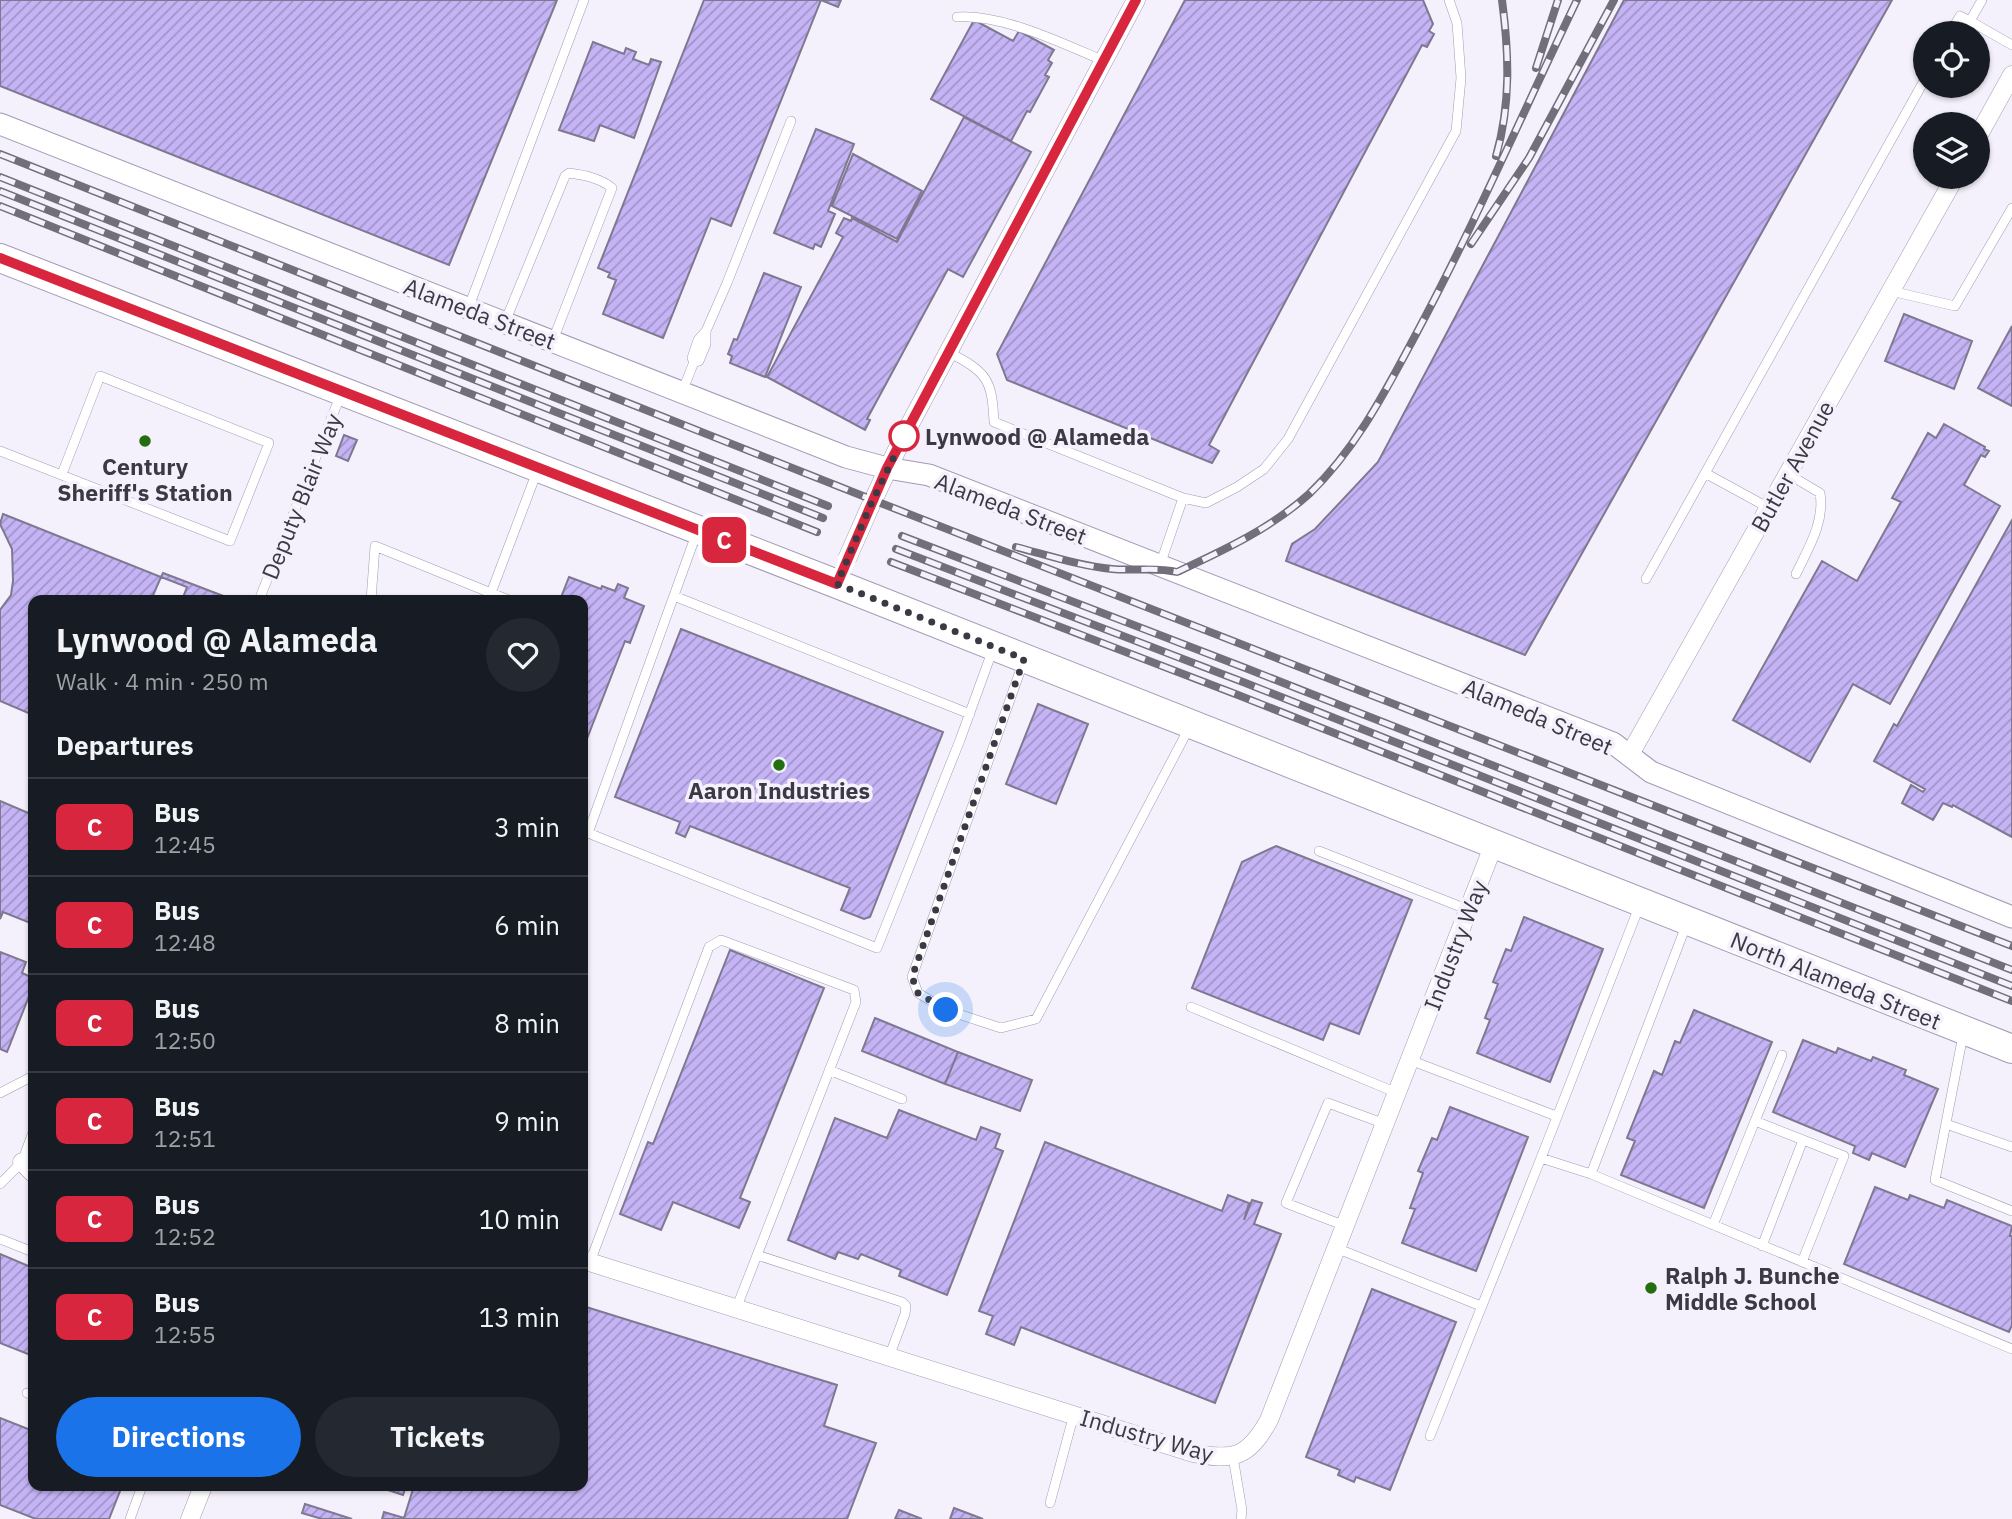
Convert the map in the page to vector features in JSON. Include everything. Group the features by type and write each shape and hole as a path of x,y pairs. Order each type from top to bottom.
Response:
{"main road":[{"path":"0,258 698,530 842,572 1024,659 1651,906"},
{"name":"North Alameda Street","path":"1651,906 2012,1049"}],"street":[{"path":"842,572 887,468 1136,0"},
{"path":"1990,114 2012,75"},
{"name":"Alameda Street","path":"0,124 851,460 929,475 1613,743 1651,772 2012,917"},
{"name":"Butler Avenue","path":"1629,756 1948,189"},
{"name":"Industry Way","path":"588,1261 1193,1452 1214,1457 1233,1457 1260,1437 1269,1420 1494,844"},
{"path":"190,1519 201,1491"}],"lane":[{"path":"468,309 584,0"},
{"path":"948,352 977,366 992,393 994,422 1183,498 1206,503 1264,469 1288,439 1455,131 1461,78 1457,23 1449,0"},
{"path":"1957,21 1960,16 1970,21 1982,0"},
{"path":"957,17 969,16 1028,30 1104,61"},
{"path":"1990,32 2012,45"},
{"path":"1646,579 1914,98"},
{"path":"681,393 694,362 699,361 706,344 706,331 792,121"},
{"path":"505,323 565,176 569,173 585,176 607,184 612,188 552,342"},
{"path":"1891,291 1955,306 2012,208"},
{"path":"0,451 230,541 269,443 100,376 62,474"},
{"name":"Deputy Blair Way","path":"261,595 342,391"},
{"path":"491,593 538,468"},
{"path":"1705,473 1769,508"},
{"path":"1788,474 1820,493 1822,503 1817,529 1796,574"},
{"path":"1160,565 1183,498"},
{"path":"698,530 588,834 877,948 970,714 994,646"},
{"path":"371,595 374,546 496,595"},
{"path":"674,596 970,714"},
{"path":"1024,659 912,977 918,993 946,1010 1001,1028 1036,1019 1191,725"},
{"path":"1319,851 1468,910"},
{"path":"1430,1436 1556,1116 1651,906"},
{"path":"1591,1174 1688,921"},
{"path":"588,1258 709,947 721,940 854,990 856,1002 736,1309"},
{"path":"1191,1007 1397,1093"},
{"path":"1964,1030 1935,1180 2012,1211"},
{"path":"1713,1225 1782,1055"},
{"path":"1410,1060 1556,1116"},
{"path":"829,1070 902,1099"},
{"path":"0,1093 28,1079"},
{"path":"1345,1226 1286,1203 1328,1102 1385,1124"},
{"path":"1755,1121 1844,1156 1802,1262"},
{"path":"1946,1124 2012,1147"},
{"path":"1762,1246 1803,1140"},
{"path":"1541,1158 1591,1174 2012,1349"},
{"path":"0,1184 27,1168"},
{"path":"0,1239 28,1250"},
{"path":"1336,1248 1481,1306"},
{"path":"757,1255 902,1302 905,1314 889,1357"},
{"path":"1050,1503 1074,1415"},
{"path":"1233,1457 1242,1510 1241,1519"},
{"path":"130,1519 140,1491"}],"building":[{"path":"0,0 557,0 449,265 0,86"},
{"path":"704,0 821,0 731,226 711,218 663,338 603,314 616,280 608,277 610,273 598,268"},
{"path":"821,0 841,0 838,7"},
{"path":"1185,0 1423,0 1433,24 1429,31 1434,34 1427,47 1422,45 1209,445 1219,451 1212,463 1007,380 997,354"},
{"path":"1624,0 1892,0 1525,655 1286,561 1292,544 1315,529 1378,462"},
{"path":"974,20 1013,41 1019,31 1054,50 1048,60 1052,63 1045,75 1049,77 1011,141 931,99"},
{"path":"593,42 624,54 626,48 636,52 633,59 649,65 651,59 661,62 634,138 600,125 594,141 559,130"},
{"path":"964,117 1031,152 963,277 948,269 867,419 870,420 865,430 767,377 843,237 836,233 844,218 851,221 852,218 897,242"},
{"path":"816,129 854,144 828,211 835,214 821,247 815,244 813,249 774,233"},
{"path":"853,154 922,191 897,239 832,206"},
{"path":"764,273 801,287 765,377 730,363 732,356 728,354 734,339 737,340"},
{"path":"1904,314 1972,341 1954,389 1885,361"},
{"path":"2012,326 2012,406 1978,388"},
{"path":"1944,424 1989,451 1985,457 1981,455 1964,485 2000,506 1890,704 1853,684 1810,762 1733,720 1822,561 1857,581 1901,502 1892,498 1928,433 1936,438"},
{"path":"344,435 357,440 348,461 336,456"},
{"path":"3,514 161,577 153,595 28,595 28,713 0,701 0,610 11,595 13,581 12,549 0,524"},
{"path":"2012,520 2012,837 1953,805 1952,807 1943,803 1933,820 1902,803 1911,785 1923,792 1925,789 1874,761 1894,724 1897,726"},
{"path":"163,573 221,595 184,595 187,587 161,577"},
{"path":"569,577 601,589 602,586 615,591 618,584 628,588 624,598 644,606 630,643 625,641 588,736 588,595 562,595"},
{"name":"Aaron Industries","path":"681,629 943,732 870,917 864,919 841,910 850,888 690,826 685,837 676,833 680,822 615,797"},
{"path":"1038,704 1088,724 1056,804 1006,784"},
{"path":"0,801 28,813 28,922 3,912 0,919"},
{"path":"1276,846 1412,900 1359,1034 1330,1023 1323,1040 1192,988 1242,862"},
{"path":"1524,917 1603,949 1550,1082 1477,1053 1490,1020 1485,1018 1498,984 1493,982 1506,949 1511,951"},
{"path":"730,950 824,988 740,1198 750,1202 739,1228 673,1202 661,1230 620,1214 648,1142 653,1144"},
{"path":"0,952 26,962 22,973 28,976 28,999 7,1052 0,1049"},
{"path":"1694,1010 1772,1042 1704,1208 1621,1175 1635,1141 1627,1138 1654,1071 1662,1075 1675,1041 1680,1043"},
{"path":"875,1018 958,1052 945,1084 862,1051"},
{"path":"1803,1040 1836,1053 1838,1048 1871,1061 1873,1057 1906,1070 1904,1075 1938,1089 1905,1167 1872,1153 1869,1160 1853,1153 1855,1146 1773,1112"},
{"path":"958,1052 1032,1080 1020,1111 945,1084"},
{"path":"1450,1107 1528,1137 1476,1271 1402,1243 1415,1209 1410,1208 1423,1173 1418,1171 1432,1138 1437,1140"},
{"path":"899,1110 976,1140 981,1127 1000,1134 995,1148 1003,1151 947,1295 899,1276 901,1270 861,1254 858,1259 838,1252 835,1259 788,1240 835,1118 887,1138"},
{"path":"1045,1142 1222,1211 1228,1195 1249,1203 1244,1220 1252,1200 1262,1203 1254,1224 1281,1234 1215,1403 1021,1327 1014,1345 986,1334 993,1316 979,1311"},
{"path":"1875,1187 1908,1200 1910,1195 1944,1208 1947,1200 2012,1226 2012,1325 2009,1332 1844,1264"},
{"path":"0,1254 28,1266 28,1354 0,1343"},
{"path":"1372,1289 1456,1322 1390,1490 1356,1477 1354,1482 1338,1475 1340,1470 1306,1457"},
{"path":"588,1308 837,1385 824,1426 876,1443 847,1519 382,1519 384,1512 404,1518 412,1491 588,1491"},
{"path":"0,1418 28,1429 28,1491 120,1491 109,1519 36,1519 0,1505"},
{"path":"305,1504 352,1519 322,1519 302,1513"},
{"path":"954,1508 983,1519 950,1519"},
{"path":"899,1510 922,1519 895,1519"}],"railway":[{"path":"1496,156 1504,117 1507,78 1502,0"},
{"path":"1536,68 1558,0"},
{"path":"1016,547 1100,568 1177,572 1229,547 1279,518 1309,494 1326,477 1355,439 1392,378 1458,253 1577,0"},
{"path":"1471,244 1529,158 1614,0"},
{"path":"0,154 873,500 2012,946"},
{"path":"0,177 828,506"},
{"path":"0,191 823,518"},
{"path":"0,206 817,532"},
{"path":"902,536 1248,669 2012,970"},
{"path":"896,549 1243,682 2012,986"},
{"path":"891,562 1238,695 2012,1001"}],"bus line":[{"name":"C","path":"0,258 837,584 887,468 1136,0"}],"place":[{"name":"Lynwood @ Alameda","path":"904,436"},
{"name":"Century Sheriff's Station","path":"145,441"},
{"name":"Aaron Industries","path":"779,765"},
{"name":"Ralph J. Bunche Middle School","path":"1651,1288"}],"route":[{"path":"904,436 887,468 837,584 1024,659 912,977 918,993 946,1010"}]}
